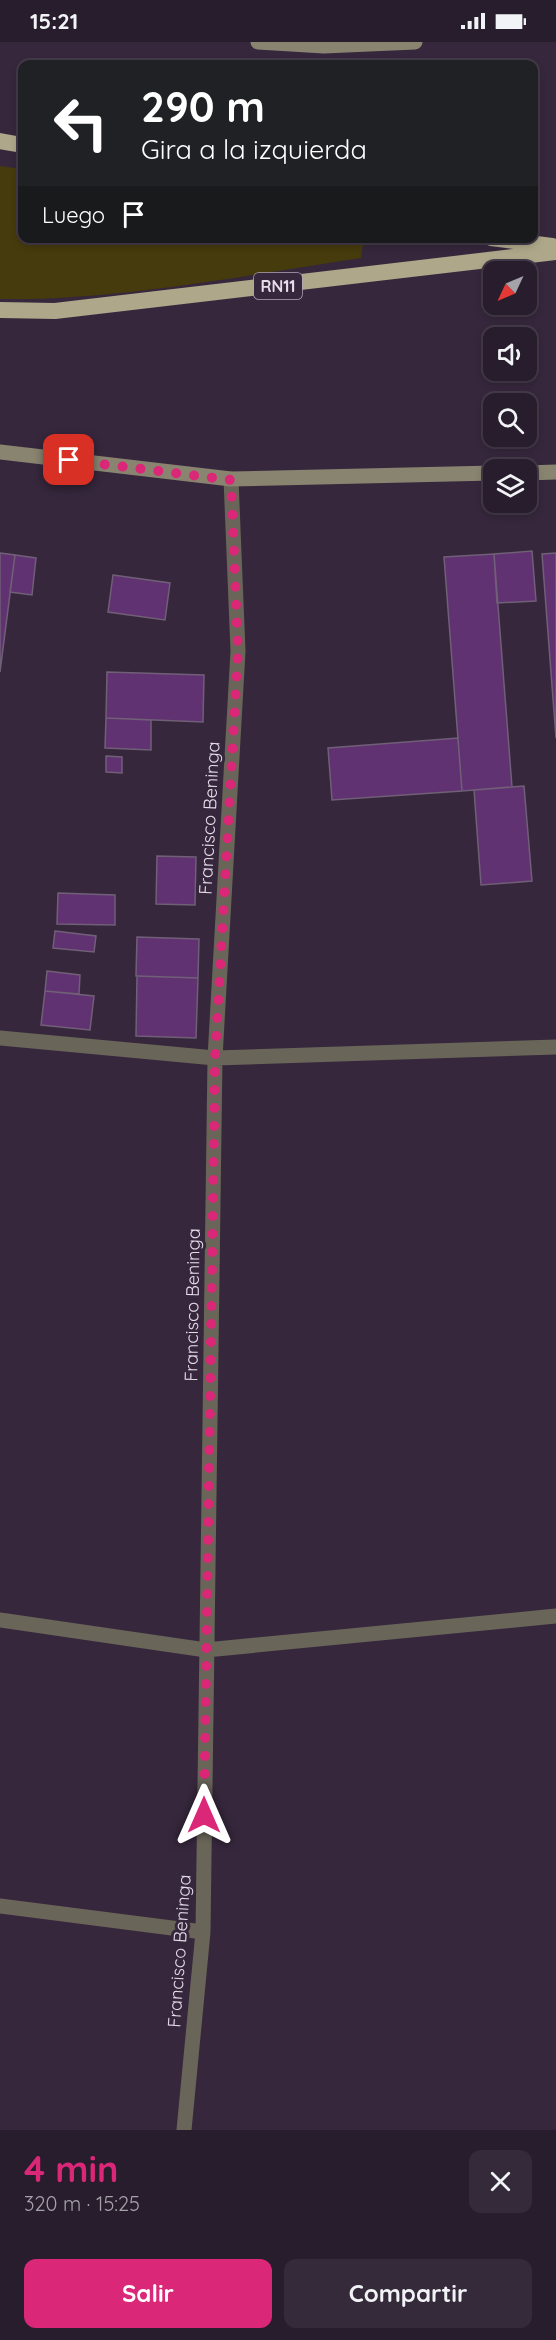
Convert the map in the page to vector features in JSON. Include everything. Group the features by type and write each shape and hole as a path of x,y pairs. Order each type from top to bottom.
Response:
{"highway":[{"path":"0,141 18,144"},
{"path":"527,243 556,247"},
{"name":"RN11","path":"0,310 67,310 556,252"}],"main road":[{"path":"258,42 324,46 415,42"},
{"path":"0,452 231,480 483,474"},
{"path":"537,473 556,472"}],"street":[{"name":"Francisco Beninga","path":"184,2130 203,1932 215,1059 238,651 231,480"},
{"path":"0,1038 215,1059 556,1047"},
{"path":"0,1620 206,1650 556,1616"},
{"path":"0,1906 203,1932"}],"shaded area":[{"path":"0,166 18,168 18,243 363,244 361,258 227,279 89,296 0,299"}],"building":[{"path":"532,551 536,601 497,603 494,554"},
{"path":"0,553 15,555 0,672"},
{"path":"556,553 556,738 542,554"},
{"path":"494,554 512,787 462,791 444,557"},
{"path":"15,555 36,558 32,595 10,592"},
{"path":"113,575 170,583 165,620 108,612"},
{"path":"107,672 204,675 203,722 106,718"},
{"path":"106,718 151,720 151,750 105,748"},
{"path":"458,738 462,791 332,800 328,748"},
{"path":"106,756 122,757 122,773 106,772"},
{"path":"524,786 532,881 481,885 474,790"},
{"path":"157,856 196,857 195,905 156,904"},
{"path":"58,893 115,895 115,925 57,924"},
{"path":"55,931 96,936 94,952 53,948"},
{"path":"137,937 199,939 198,978 136,976"},
{"path":"47,971 80,975 79,994 45,991"},
{"path":"137,976 198,978 196,1038 136,1036"},
{"path":"45,991 94,996 90,1030 41,1025"}],"route":[{"path":"69,460 231,480 238,651 215,1059 204,1815"}]}
